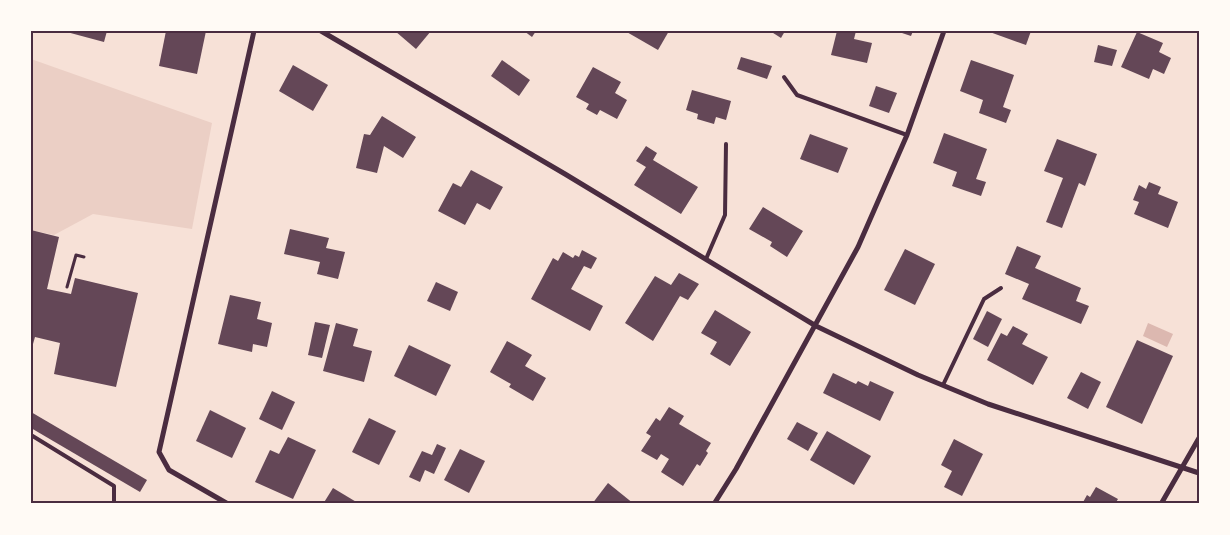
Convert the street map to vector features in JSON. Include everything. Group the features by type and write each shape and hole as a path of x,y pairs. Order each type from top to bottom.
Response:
{"street":[{"path":"228,504 169,470 159,452 254,31"},
{"path":"322,31 816,326 942,385 988,404 1199,473"},
{"path":"714,504 736,469 858,247 907,136 944,31"},
{"path":"1161,504 1199,438"}],"lane":[{"path":"784,77 797,95 907,136"},
{"path":"706,259 725,215 726,144"},
{"path":"942,385 984,299 1000,288"},
{"path":"31,436 114,486 114,504"}],"path":[{"path":"67,287 76,256 84,258"}],"shaded area":[{"path":"31,59 212,123 192,229 93,214 54,235 31,230"},
{"path":"1148,323 1173,334 1167,347 1143,336"}],"building":[{"path":"63,31 107,31 104,42"},
{"path":"166,31 206,31 197,74 159,66"},
{"path":"395,31 431,31 416,49"},
{"path":"524,31 536,31 532,37"},
{"path":"625,31 669,31 658,50"},
{"path":"770,31 785,31 781,38"},
{"path":"837,31 856,31 854,39 872,43 867,63 831,55"},
{"path":"896,31 913,31 911,36"},
{"path":"987,31 1031,31 1026,45"},
{"path":"1137,32 1163,43 1159,52 1171,58 1164,74 1153,69 1149,79 1121,67"},
{"path":"1098,45 1117,50 1112,66 1094,62"},
{"path":"741,57 772,66 767,79 737,69"},
{"path":"502,60 530,80 519,96 491,76"},
{"path":"971,60 1014,75 1003,107 1011,110 1006,123 979,113 983,100 960,91"},
{"path":"293,65 328,85 313,111 279,91"},
{"path":"593,67 621,82 615,93 627,100 617,119 600,110 597,115 586,109 589,104 576,97"},
{"path":"876,86 897,93 889,113 869,106"},
{"path":"692,90 731,101 726,120 716,117 714,124 697,119 698,114 686,110"},
{"path":"382,116 416,137 403,158 384,146 377,173 356,168 364,134 370,135"},
{"path":"944,133 987,149 976,179 986,182 981,196 952,186 957,172 933,163"},
{"path":"810,134 848,148 838,173 800,159"},
{"path":"1057,139 1097,154 1085,186 1079,183 1062,228 1046,222 1063,178 1044,171"},
{"path":"646,146 657,153 653,160 698,187 681,214 634,185 646,167 636,161"},
{"path":"471,170 503,187 490,210 477,203 465,225 438,211 453,183 461,187"},
{"path":"1149,182 1161,187 1158,194 1178,202 1168,228 1134,214 1139,202 1133,200 1139,185 1146,189"},
{"path":"763,207 803,231 787,257 770,246 772,242 749,229"},
{"path":"290,229 329,238 326,248 345,252 338,279 317,274 320,262 284,254"},
{"path":"31,230 59,237 47,289 71,294 75,278 138,293 116,387 54,374 60,343 35,337 33,344 31,344"},
{"path":"1017,246 1041,256 1035,268 1081,288 1076,301 1089,306 1081,324 1022,299 1029,284 1005,274"},
{"path":"905,249 935,264 915,305 884,290"},
{"path":"582,250 597,258 591,269 584,266 571,289 603,306 590,331 531,299 553,258 558,261 563,252 573,258 575,255 579,257"},
{"path":"679,273 699,284 688,300 680,296 653,341 625,323 655,276 671,285"},
{"path":"436,282 458,292 450,311 427,301"},
{"path":"230,295 261,302 257,319 272,323 267,347 253,344 252,352 218,344"},
{"path":"715,310 751,332 730,366 710,354 717,342 701,333"},
{"path":"987,311 1002,319 988,347 973,339"},
{"path":"315,322 330,325 322,358 308,355"},
{"path":"336,323 358,329 353,346 372,351 364,382 323,371"},
{"path":"1013,326 1028,334 1022,344 1048,357 1033,385 987,360 1001,333 1007,336"},
{"path":"1137,340 1173,356 1142,424 1106,407"},
{"path":"507,341 532,355 525,366 546,378 533,401 509,387 511,384 490,372"},
{"path":"409,345 451,365 436,396 394,376"},
{"path":"1081,372 1101,382 1088,409 1067,398"},
{"path":"833,373 856,384 858,381 868,386 870,381 894,392 880,421 823,393"},
{"path":"272,391 295,402 282,430 259,419"},
{"path":"669,407 684,416 679,424 711,443 706,451 708,453 700,466 697,464 683,486 661,472 669,459 661,454 657,460 641,451 651,436 646,433 656,418 660,421"},
{"path":"210,410 246,428 232,458 196,441"},
{"path":"31,412 147,480 140,492 31,428"},
{"path":"369,418 396,431 379,465 352,452"},
{"path":"797,422 818,433 808,451 787,439"},
{"path":"827,431 871,456 854,485 810,460"},
{"path":"288,437 316,450 293,499 255,482 270,450 279,454"},
{"path":"954,439 983,454 962,496 944,487 952,471 941,465"},
{"path":"437,444 446,448 434,474 425,470 420,482 409,477 422,451 432,455"},
{"path":"460,449 485,461 469,493 444,480"},
{"path":"608,483 634,504 592,504"},
{"path":"1096,487 1118,499 1115,504 1082,504 1087,495 1090,497"},
{"path":"333,488 358,503 358,504 323,504"}]}
